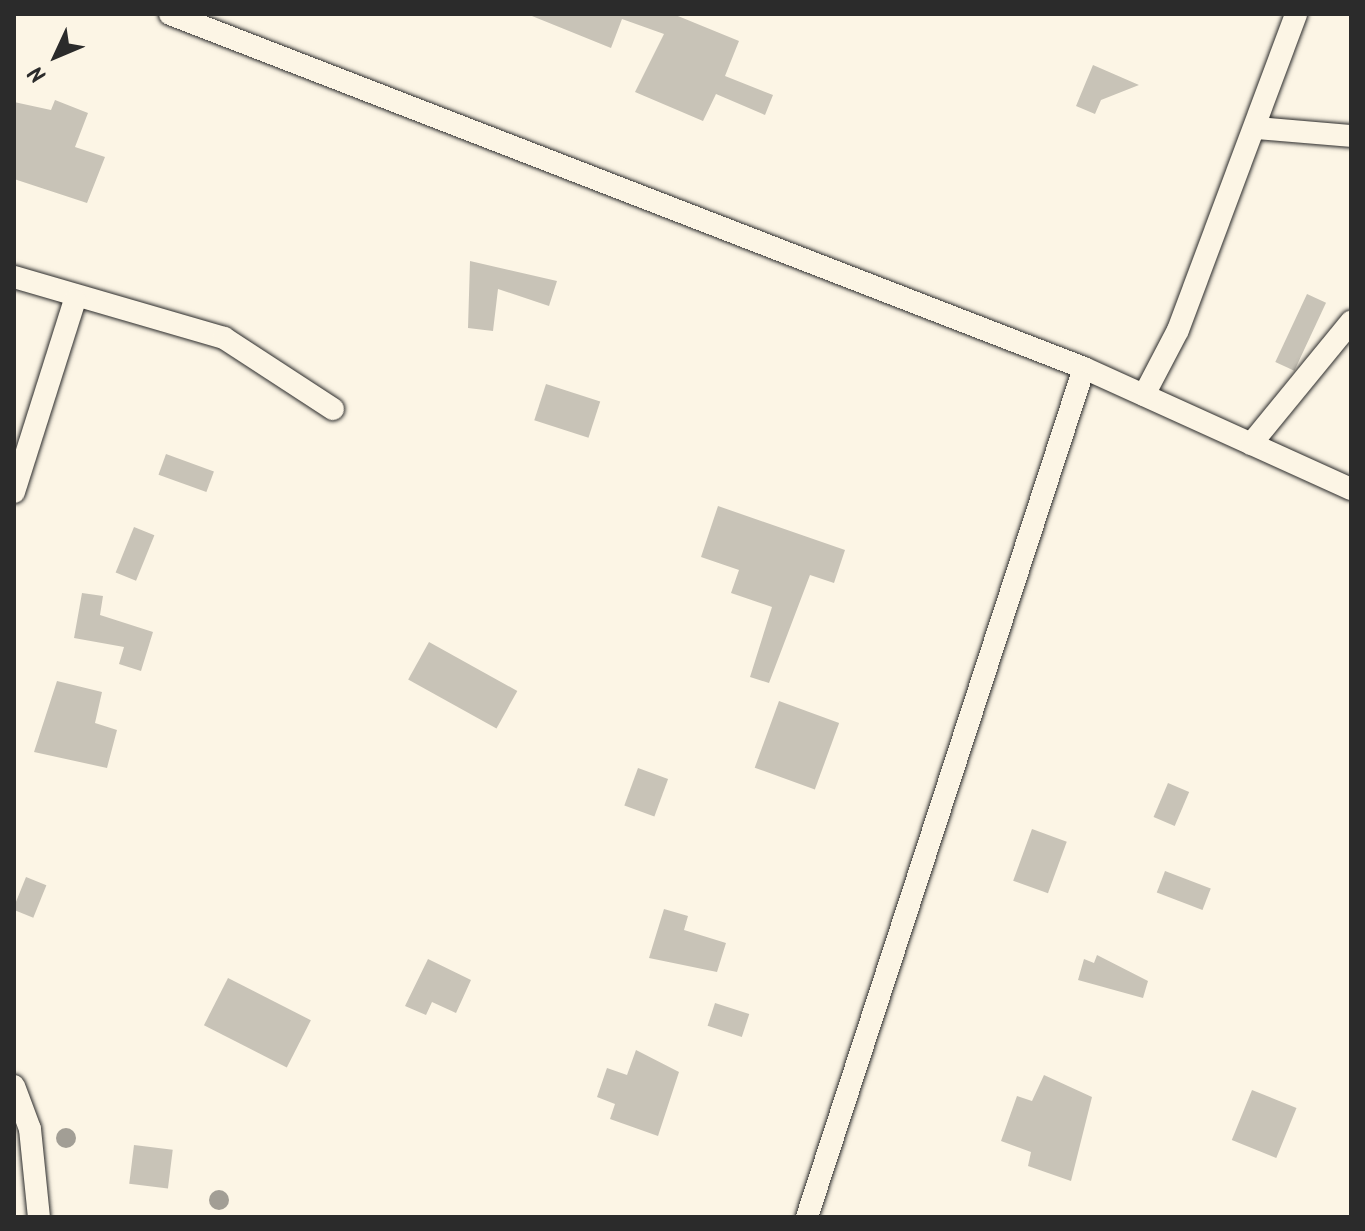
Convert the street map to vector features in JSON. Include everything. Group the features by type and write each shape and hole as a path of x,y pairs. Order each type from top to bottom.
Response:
{"street":[{"path":"170,14 1084,368 1351,489"},
{"path":"1144,395 1178,330 1256,128 1296,14"},
{"path":"1256,128 1351,136"},
{"path":"14,277 75,300 224,338 333,409"},
{"path":"14,492 75,300"},
{"path":"1251,444 1351,322"},
{"path":"807,1217 1084,368"},
{"path":"14,1086 30,1129 39,1217"}],"building":[{"path":"527,14 673,14 739,41 725,76 773,95 765,115 716,94 703,121 635,92 664,34 622,19 611,48"},
{"path":"1093,65 1139,85 1101,100 1095,114 1076,106"},
{"path":"55,100 88,113 75,147 105,157 87,203 14,179 14,102 51,110"},
{"path":"470,261 557,281 549,306 498,289 493,331 468,328"},
{"path":"1307,294 1326,303 1294,371 1275,362"},
{"path":"546,384 600,402 588,438 534,420"},
{"path":"166,454 214,471 206,492 158,475"},
{"path":"718,506 845,550 834,583 810,575 769,683 750,677 772,607 731,593 739,570 701,557"},
{"path":"134,527 154,535 136,581 116,572"},
{"path":"82,593 103,596 100,615 153,632 141,671 119,664 124,647 74,638"},
{"path":"429,642 517,691 496,729 408,680"},
{"path":"57,681 102,692 95,723 117,730 107,768 34,752"},
{"path":"779,701 839,723 815,790 755,768"},
{"path":"638,768 668,779 654,817 624,806"},
{"path":"1168,783 1189,792 1175,826 1154,817"},
{"path":"1032,829 1067,842 1048,893 1013,881"},
{"path":"1165,871 1211,889 1203,910 1157,892"},
{"path":"26,877 46,885 33,918 14,910"},
{"path":"664,909 688,916 684,930 726,943 717,972 649,958"},
{"path":"1097,955 1148,981 1143,998 1078,980 1084,959 1094,963"},
{"path":"428,959 471,980 456,1013 432,1002 426,1015 405,1006"},
{"path":"228,978 311,1020 287,1067 204,1025"},
{"path":"715,1003 749,1014 742,1037 708,1026"},
{"path":"636,1050 679,1072 658,1136 610,1119 615,1104 597,1097 607,1068 627,1075"},
{"path":"1044,1075 1092,1097 1071,1181 1028,1166 1031,1152 1001,1141 1017,1096 1032,1101"},
{"path":"1252,1090 1297,1108 1276,1158 1232,1140"},
{"path":"134,1145 173,1150 168,1188 129,1184"}]}
